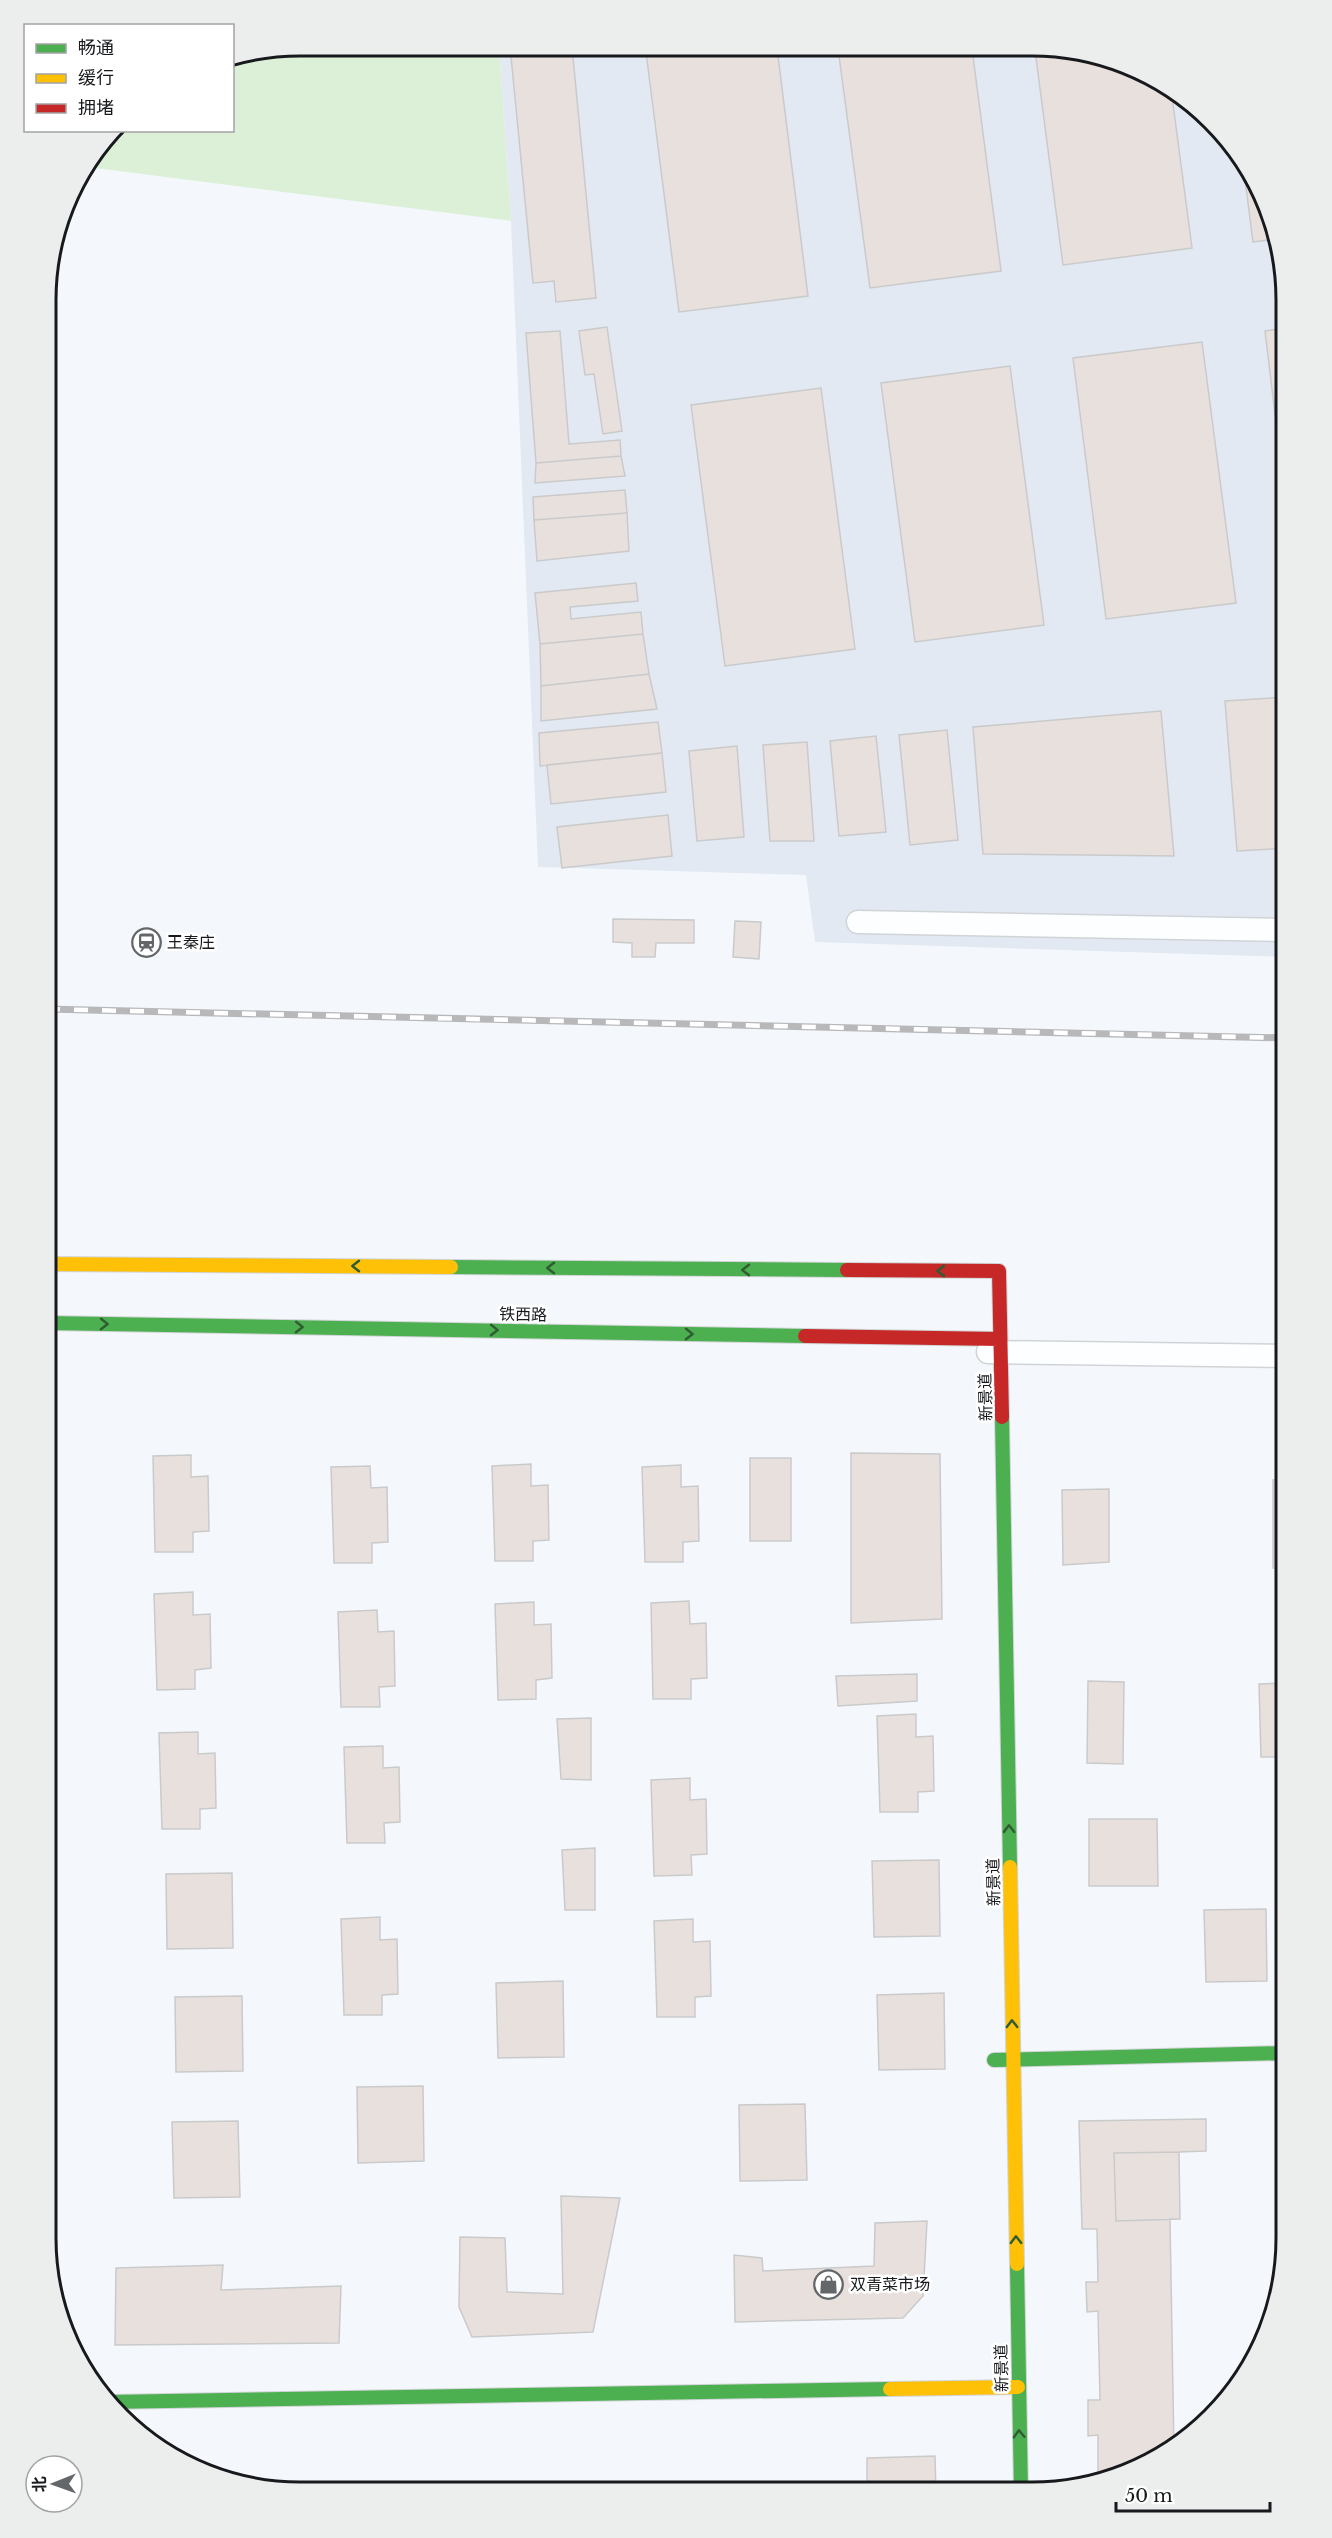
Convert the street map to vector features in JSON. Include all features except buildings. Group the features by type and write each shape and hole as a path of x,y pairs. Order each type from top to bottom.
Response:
{"street":[{"path":"858,922 1276,930"},
{"name":"新景道","path":"56,1264 981,1277 999,1271 989,1346 1013,2060 1021,2482"},
{"name":"铁西路","path":"56,1323 989,1346"},
{"path":"989,1346 1276,1356"},
{"path":"994,2060 1276,2053"},
{"path":"119,2402 1018,2387"}],"shaded area":[{"path":"500,56 1048,56 1080,60 1126,74 1168,97 1205,127 1235,164 1258,206 1272,252 1276,284 1276,957 815,942 806,875 538,867 511,221"}],"green space":[{"path":"284,56 500,56 511,221 94,168 122,132 234,132 234,65"}],"railway":[{"path":"56,1009 1276,1038"}],"traffic: fast":[{"path":"451,1267 847,1270"},
{"path":"56,1323 805,1336"},
{"path":"1002,1417 1010,1867"},
{"path":"994,2060 1276,2053"},
{"path":"1017,2264 1021,2482"},
{"path":"119,2402 890,2389"}],"traffic: slow":[{"path":"56,1264 451,1267"},
{"path":"1010,1867 1017,2264"},
{"path":"890,2389 1018,2387"}],"traffic: jam":[{"path":"847,1270 999,1271 1002,1417"},
{"path":"805,1336 1000,1339"}],"place":[{"name":"王秦庄","path":"146,942"},
{"name":"双青菜市场","path":"829,2284"}]}
